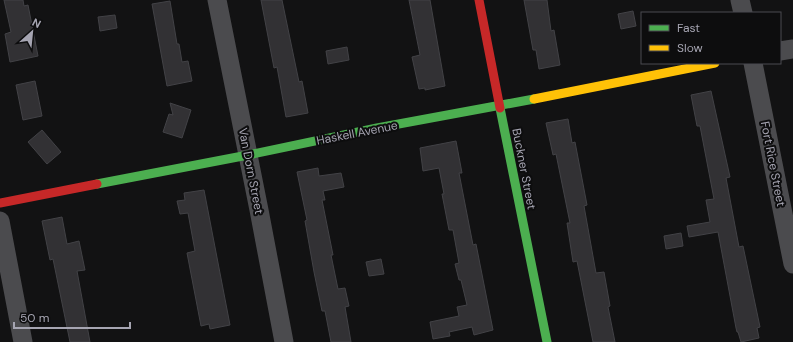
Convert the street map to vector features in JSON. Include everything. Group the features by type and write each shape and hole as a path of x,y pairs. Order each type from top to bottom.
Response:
{"street":[{"name":"Van Dorn Street","path":"217,0 284,342"},
{"name":"Buckner Street","path":"479,0 548,342"},
{"path":"740,0 743,12"},
{"path":"781,51 793,48"},
{"name":"Haskell Avenue","path":"0,203 709,64"},
{"name":"Fort Rice Street","path":"753,64 793,264"},
{"path":"0,221 24,342"}],"building":[{"path":"4,0 23,0 24,6 28,5 38,56 10,62 5,34 11,32"},
{"path":"261,0 282,0 299,82 302,81 308,113 286,117 277,67 274,68"},
{"path":"409,0 430,0 445,86 425,90 425,88 419,89 412,57 420,55"},
{"path":"524,0 547,0 551,31 554,30 560,65 539,69 536,50 533,50"},
{"path":"170,1 177,44 179,44 182,62 188,61 192,81 167,86 152,4"},
{"path":"633,11 636,26 621,29 618,14"},
{"path":"115,15 117,28 100,31 98,17"},
{"path":"347,47 349,60 328,64 326,51"},
{"path":"35,81 42,116 23,120 16,85"},
{"path":"711,91 730,177 726,178 739,247 743,246 760,327 757,328 759,338 741,342 736,328 718,232 689,237 687,226 710,222 706,200 714,199 700,126 697,126 691,95"},
{"path":"170,103 191,110 182,138 163,132 169,114 173,115"},
{"path":"568,119 572,143 575,142 587,205 584,206 596,273 604,272 610,306 608,307 615,342 593,342 577,261 573,262 567,223 570,223 556,154 553,155 546,123"},
{"path":"42,130 61,152 47,164 28,142"},
{"path":"456,141 462,173 459,173 473,245 476,244 493,330 474,335 472,327 449,332 450,336 433,339 430,322 459,316 457,307 467,305 461,280 459,280 455,264 459,263 453,230 449,230 439,168 423,171 420,148"},
{"path":"318,168 319,176 341,173 344,187 323,191 325,200 322,200 338,289 345,288 349,306 345,307 351,342 331,342 325,311 322,311 314,272 305,221 307,220 297,172"},
{"path":"204,190 230,325 210,329 209,324 201,326 187,253 195,251 188,213 180,214 177,201 185,200 184,193"},
{"path":"62,217 67,244 79,241 85,270 77,271 90,342 70,342 53,259 50,260 42,221"},
{"path":"681,233 683,246 666,249 664,236"},
{"path":"381,259 384,274 369,276 366,262"}],"traffic: fast":[{"path":"97,184 377,128 534,99"},
{"path":"500,108 547,342"}],"traffic: slow":[{"path":"534,99 710,64"}],"traffic: jam":[{"path":"479,0 500,108"},
{"path":"0,203 97,184"}]}
